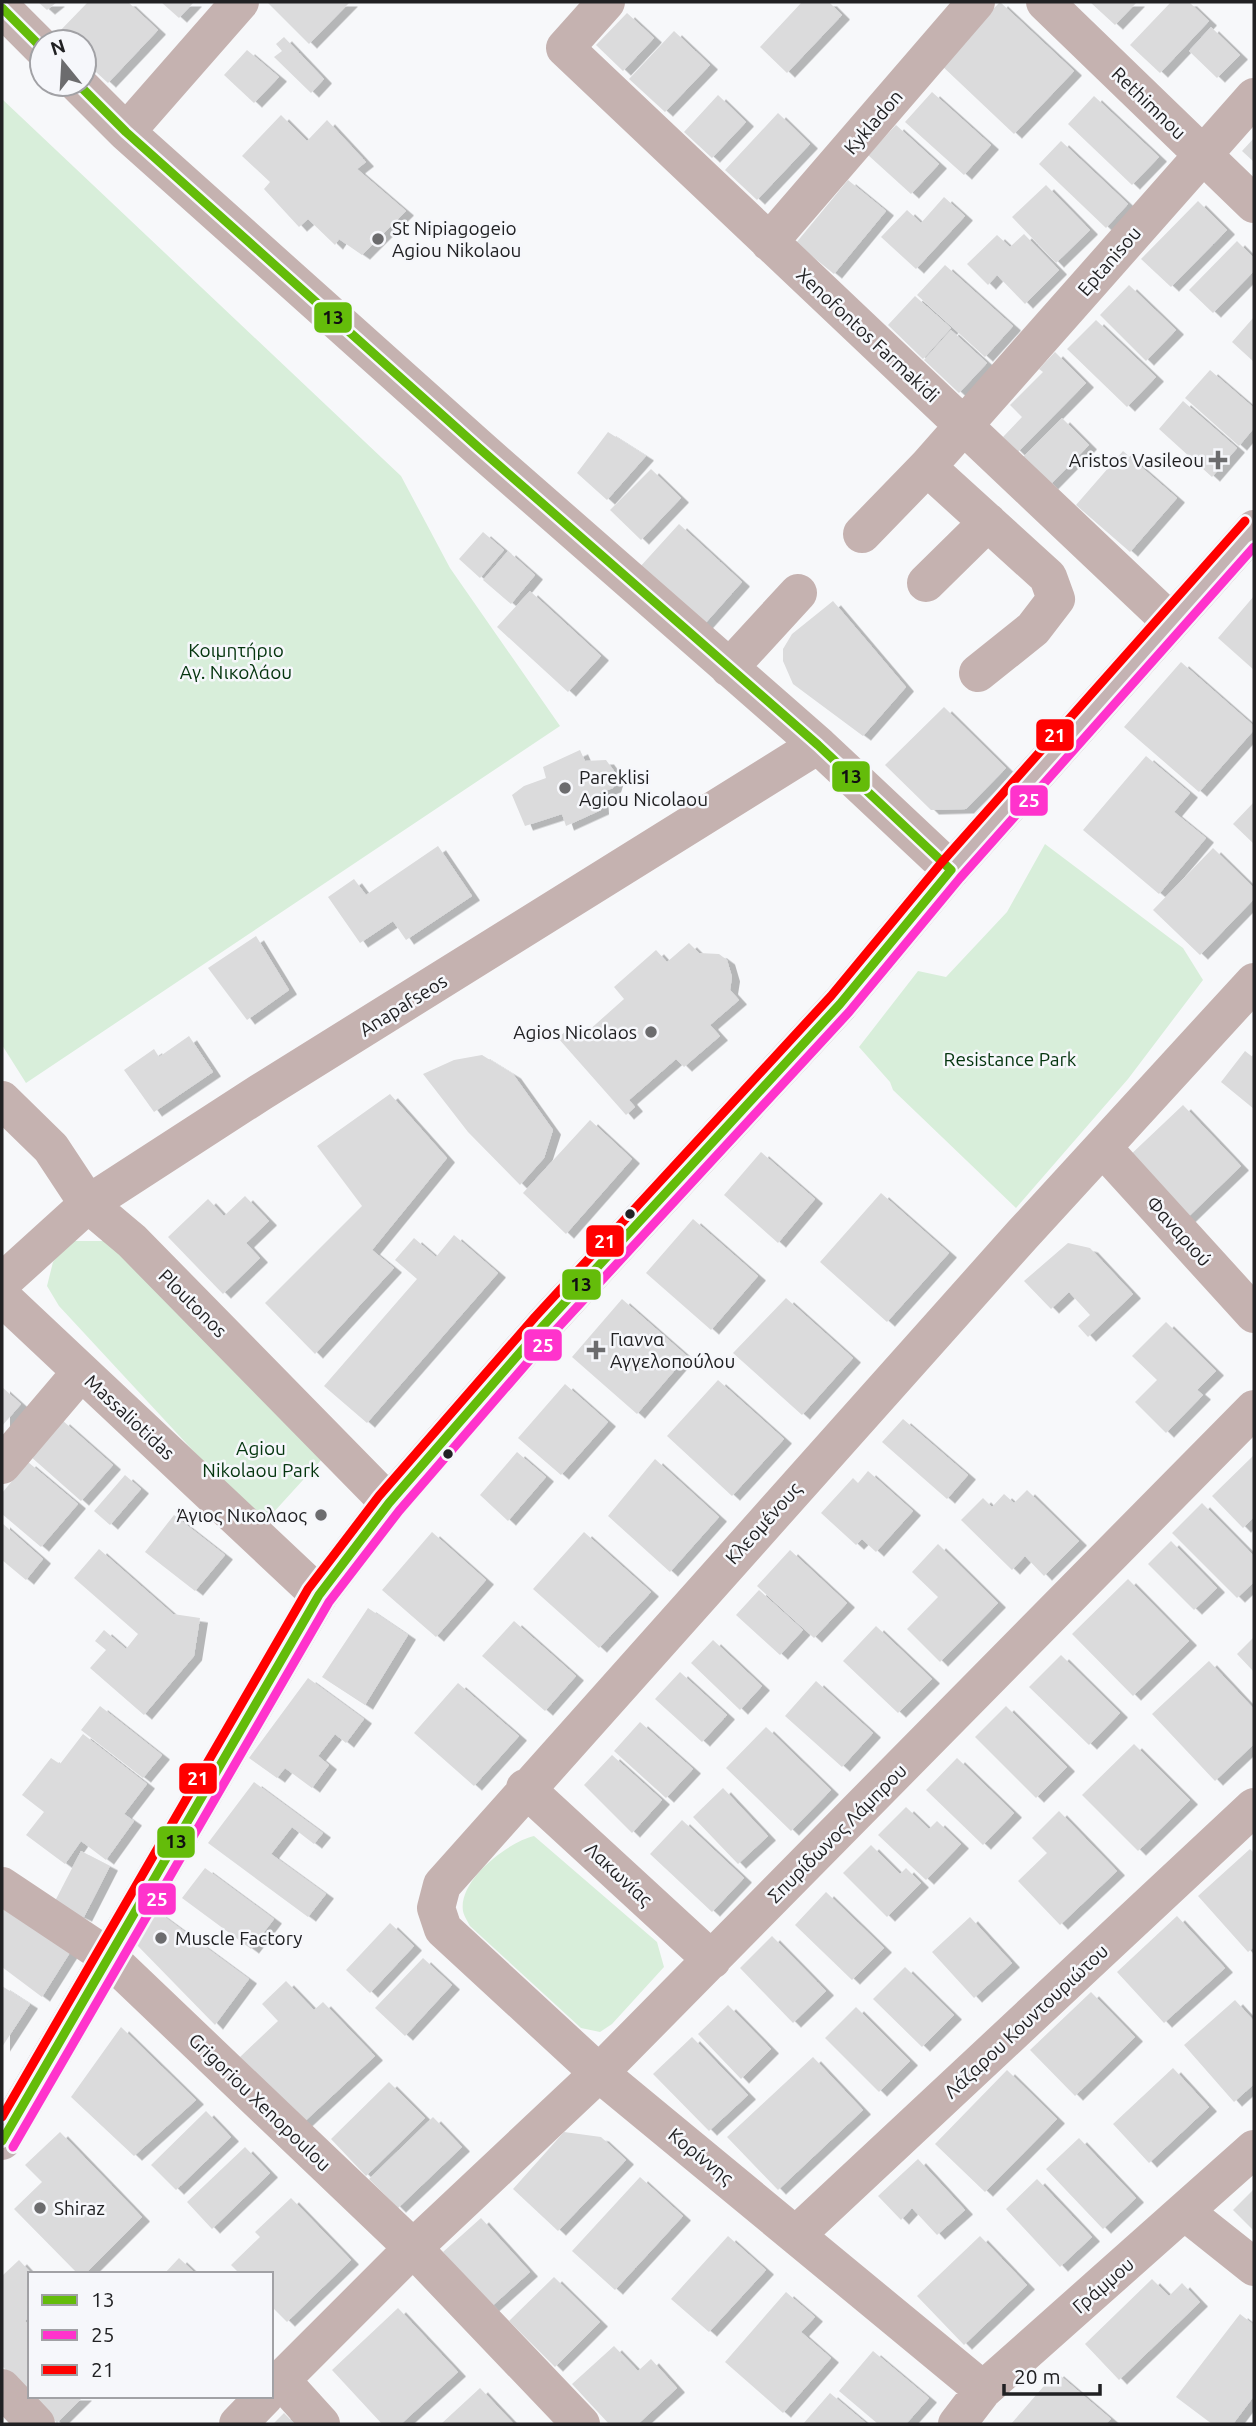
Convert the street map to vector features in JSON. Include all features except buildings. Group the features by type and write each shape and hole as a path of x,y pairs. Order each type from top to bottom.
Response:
{"main road":[{"path":"2,2141 319,1595 390,1503 544,1325 840,1004 951,870 1254,529"}],"street":[{"path":"126,132 240,2"},
{"name":"Xenofontos Farmakidi","path":"606,2 565,48 1171,622"},
{"name":"Kykladon","path":"769,242 976,2"},
{"name":"Rethimnou","path":"1045,2 1254,204"},
{"path":"2,8 28,34"},
{"name":"Eptanisou","path":"862,534 927,467 1254,97"},
{"path":"92,98 126,132 818,745 951,870"},
{"path":"927,467 1048,577 1056,599 1033,629 978,673"},
{"path":"926,583 988,522"},
{"path":"729,668 798,593"},
{"name":"Anapafseos","path":"2,1282 88,1204 818,745"},
{"name":"Κλεομένους","path":"436,1908 442,1885 525,1788 1254,982"},
{"name":"Ploutonos","path":"2,1100 51,1148 88,1204 132,1241 390,1503"},
{"name":"Φαναριού","path":"1103,1148 1254,1314"},
{"name":"Massaliotidas","path":"2,1297 319,1595"},
{"path":"2,1465 82,1372"},
{"name":"Σπυρίδωνος Λάμπρου","path":"273,2389 413,2248 599,2073 1254,1409"},
{"name":"Λακωνίας","path":"525,1788 712,1960"},
{"name":"Λάζαρου Κουντουριώτου","path":"797,2234 1254,1807"},
{"name":"Grigoriou Xenopoulou","path":"2,1886 107,1956 413,2248 582,2424"},
{"name":"Κορίννης","path":"436,1908 443,1929 599,2073 983,2390"},
{"name":"Γράμμου","path":"957,2424 983,2390 1254,2149"},
{"path":"1185,2212 1254,2267"},
{"path":"2,2388 36,2424"},
{"path":"273,2389 321,2424"},
{"name":"Σπυρίδωνος Λάμπρου","path":"238,2424 264,2398"}],"green space":[{"name":"Κοιμητήριο Αγ. Νικολάου","path":"2,99 401,476 450,568 560,726 26,1083 2,1045"},
{"name":"Resistance Park","path":"1045,844 1183,948 1203,980 1128,1079 1016,1208 893,1090 890,1082 859,1047 918,971 946,977 1007,912"},
{"name":"Agiou Nikolaou Park","path":"70,1241 112,1241 323,1458 262,1525 59,1306 47,1286 53,1262"},
{"path":"534,1836 657,1942 664,1967 612,2024 600,2032 581,2028 470,1926 464,1913 464,1899 476,1875 499,1854"}],"transit line":[{"name":"13","path":"2,8 28,34"},
{"name":"13","path":"2,2141 319,1595 389,1503 544,1325 840,1004 951,870 818,745 479,448 126,132 92,98"},
{"name":"21","path":"2,2117 308,1589 379,1496 535,1317 831,996 942,862 1245,521"},
{"name":"25","path":"13,2147 329,1602 399,1511 553,1333 849,1012 960,878 1254,547"}],"place":[{"name":"St Nipiagogeio Agiou Nikolaou","path":"378,239"},
{"name":"Aristos Vasileou","path":"1218,460"},
{"name":"Pareklisi Agiou Nicolaou","path":"565,788"},
{"name":"Agios Nicolaos","path":"651,1032"},
{"name":"Γιαννα Αγγελοπούλου","path":"596,1350"},
{"name":"Άγιος Νικολαος","path":"321,1515"},
{"name":"Muscle Factory","path":"161,1938"},
{"name":"Shiraz","path":"40,2208"}]}
